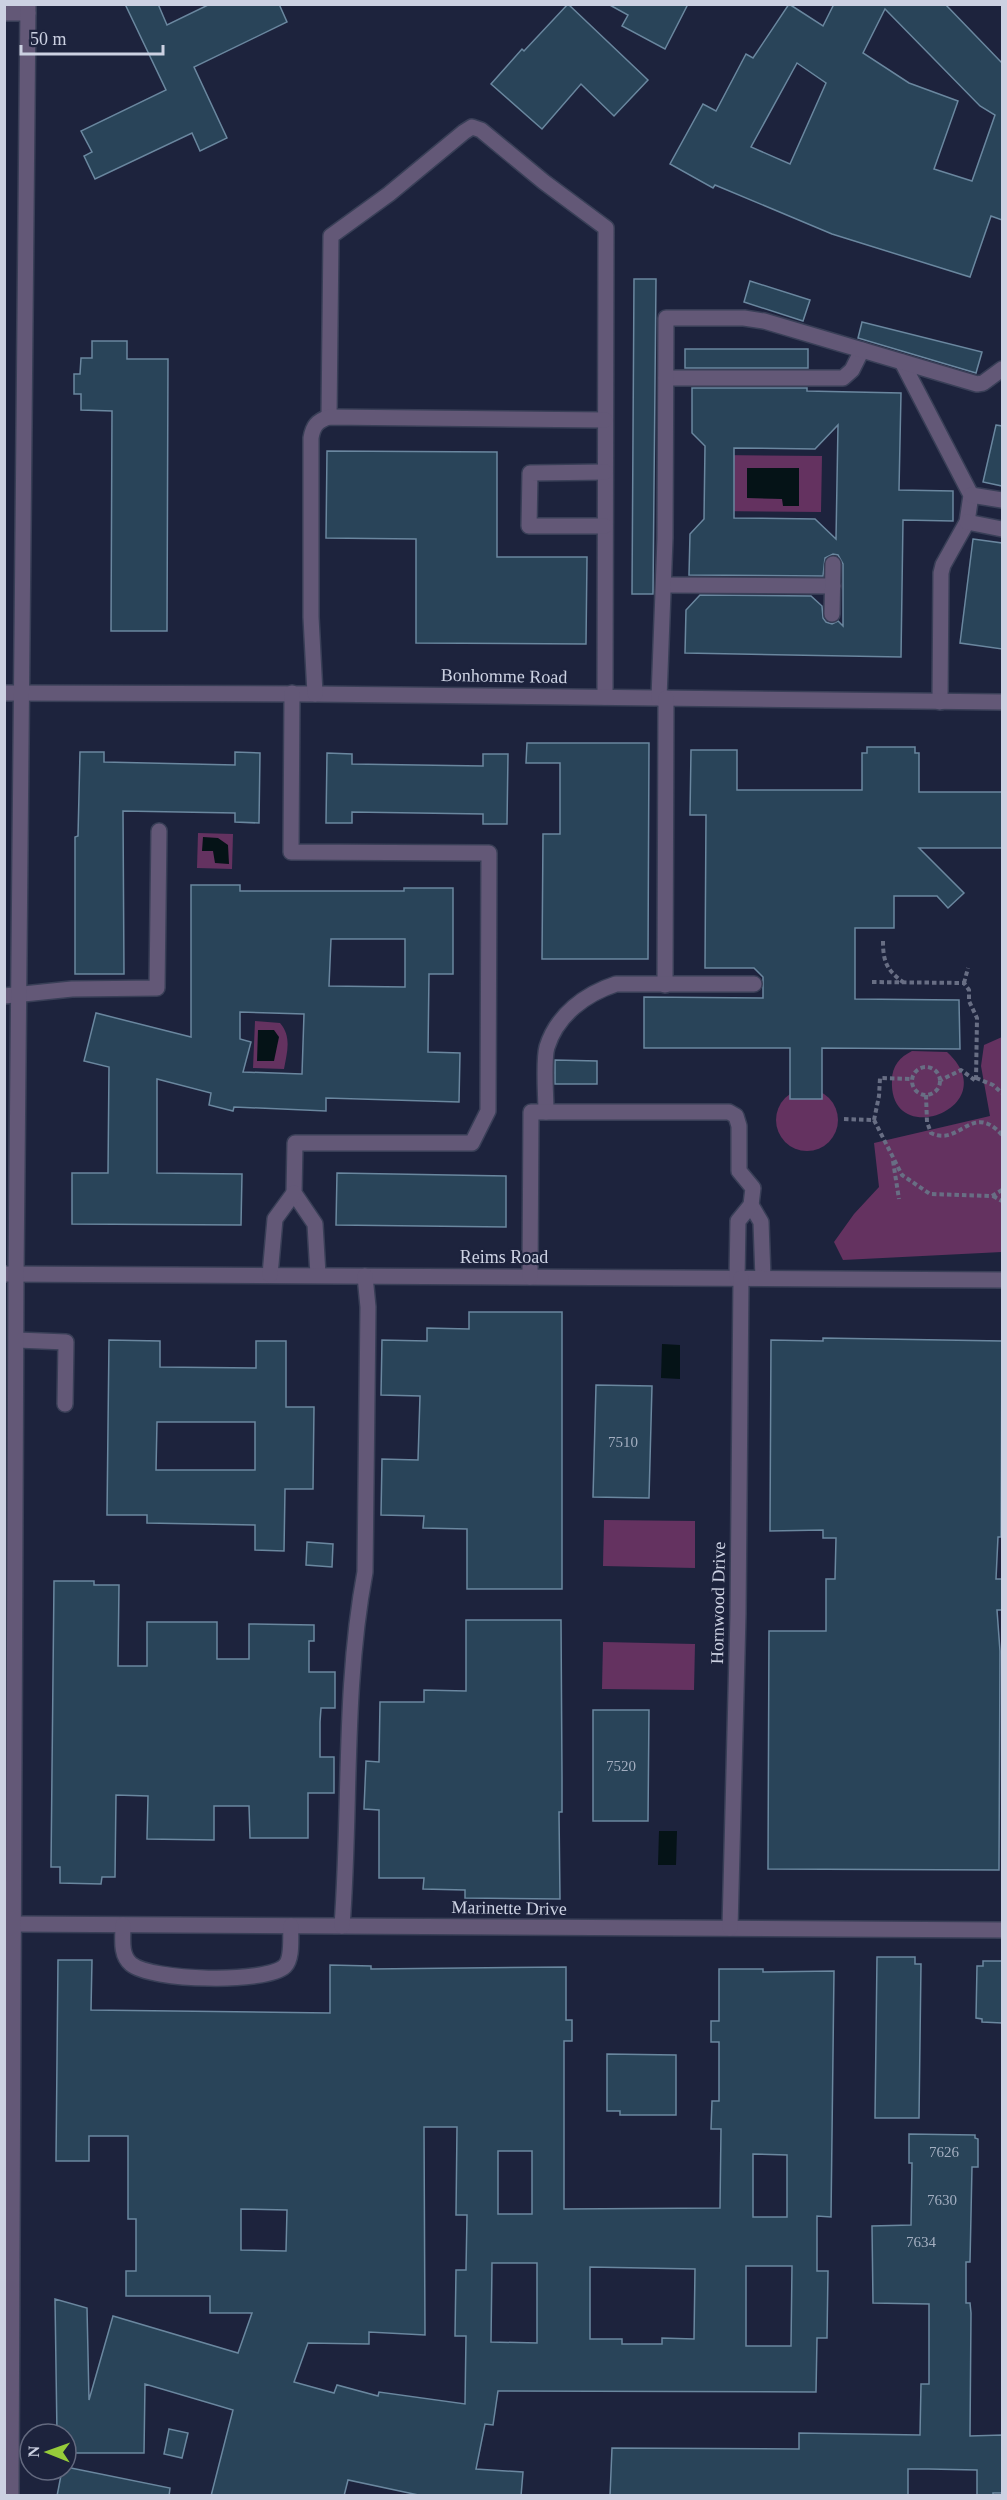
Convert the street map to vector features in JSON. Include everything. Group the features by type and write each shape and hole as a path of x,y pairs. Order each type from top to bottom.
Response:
{"street":[{"path":"4,13 28,9 20,996 11,1136 10,1274 17,1340 10,1449 10,1754 14,1924 10,2496"},
{"path":"329,417 331,236 389,194 472,127 481,130 544,182 606,228 604,697"},
{"path":"665,985 663,698 666,318 754,319 976,384 983,383 1002,369"},
{"path":"666,378 843,378 852,370 862,350"},
{"path":"902,362 971,495 967,522 943,565 941,573 940,702"},
{"path":"315,694 311,617 311,438 313,427 319,420 329,417 605,420"},
{"path":"605,472 530,473 529,526 605,526"},
{"path":"971,495 1002,500"},
{"path":"967,522 1002,529"},
{"path":"832,614 833,564"},
{"path":"664,585 833,585"},
{"name":"Bonhomme Road","path":"4,693 292,693 1002,702"},
{"path":"270,1275 275,1219 294,1193 295,1143 472,1143 489,1111 489,853 291,852 292,693"},
{"path":"4,996 72,989 157,988 159,831"},
{"path":"546,1112 546,1048 564,1015 599,990 616,984 754,984"},
{"path":"530,1277 531,1112 729,1112 736,1116 739,1126 739,1171 753,1188 751,1205 761,1222 763,1278"},
{"path":"294,1193 315,1224 318,1275"},
{"name":"Hornwood Drive","path":"730,1928 738,1614 738,1221 751,1205"},
{"name":"Reims Road","path":"10,1274 1002,1280"},
{"path":"342,1926 347,1866 352,1665 358,1609 365,1572 368,1307 365,1276"},
{"path":"17,1340 66,1342 65,1404"},
{"name":"Marinette Drive","path":"14,1924 1002,1930"},
{"path":"123,1925 123,1950 126,1959 133,1966 167,1975 234,1977 265,1975 284,1967 289,1961 291,1926"}],"path":[{"path":"883,941 883,960 892,974 903,982"},
{"path":"964,983 968,968"},
{"path":"872,982 964,983"},
{"path":"964,983 969,990 969,1001 977,1018 976,1078"},
{"path":"941,1080 938,1071 929,1066 919,1068 912,1079 914,1089 926,1095 935,1092 941,1080 961,1070 976,1081 976,1078 993,1085 1002,1093"},
{"path":"912,1079 880,1078 874,1120 902,1174 930,1194 992,1196 1002,1201"},
{"path":"926,1095 927,1122 931,1133 940,1137 950,1136 972,1123 982,1123 994,1126 1002,1136"},
{"path":"844,1119 874,1120"},
{"path":"892,1158 899,1199"},
{"path":"992,1196 1002,1190"}],"shaded area":[{"path":"718,455 822,456 821,512 714,511 704,501 705,467 718,466"},
{"path":"747,468 799,468 799,506 783,506 782,499 747,498"},
{"path":"198,833 233,834 232,869 197,868"},
{"path":"203,837 218,838 228,845 229,864 215,863 213,851 202,851"},
{"path":"255,1021 280,1023 284,1028 288,1045 284,1069 253,1068"},
{"path":"258,1030 274,1030 279,1037 274,1061 257,1061"},
{"path":"1002,1037 1002,1252 843,1260 834,1242 854,1214 879,1187 874,1143 990,1116 981,1066 984,1045"},
{"path":"912,1051 947,1052 962,1072 963,1090 955,1104 941,1114 923,1117 907,1114 896,1102 892,1080 893,1070 900,1059"},
{"path":"807,1089 824,1094 829,1098 833,1103 838,1120 833,1137 829,1142 824,1146 807,1151 790,1146 785,1142 781,1137 776,1120 781,1103 785,1098 790,1094"},
{"path":"662,1344 680,1345 680,1379 661,1378"},
{"path":"604,1520 695,1521 695,1568 603,1566"},
{"path":"603,1642 695,1644 694,1690 602,1689"},
{"path":"659,1831 677,1831 676,1865 658,1865"}],"building":[{"path":"125,4 158,4 167,25 210,4 279,4 287,22 194,67 227,138 200,151 192,133 95,179 84,156 92,152 81,131 166,90"},
{"path":"568,4 648,80 614,116 581,84 542,129 491,84 522,49 524,51"},
{"path":"608,4 688,4 665,49 622,26 628,15"},
{"path":"789,4 823,26 834,4 945,4 1002,63 1002,220 991,216 970,277 832,234 715,185 713,188 670,164 703,104 716,111 746,54 753,58","holes":["885,9 980,106 995,115 972,181 934,169 958,101 909,83 863,53","797,63 826,83 790,164 751,147"]},
{"path":"634,279 656,279 653,594 632,594"},
{"path":"750,281 810,300 803,321 744,302"},
{"path":"862,322 982,352 976,373 858,338"},
{"path":"92,341 127,341 127,359 168,359 167,631 111,631 112,411 81,410 81,394 74,394 74,374 80,374 81,358 92,358"},
{"path":"685,349 808,349 808,368 685,368"},
{"path":"692,388 807,388 807,391 901,393 899,490 953,491 953,521 903,520 901,657 685,653 686,610 700,595 811,596 822,606 823,618 826,622 832,624 838,621 843,626 843,564 838,555 833,554 825,558 823,576 689,575 690,534 704,519 705,446 692,433","holes":["838,425 836,539 815,519 734,518 734,448 815,449"]},
{"path":"996,425 1002,426 1002,486 983,482"},
{"path":"327,451 497,452 497,557 587,557 586,644 416,643 416,539 326,538"},
{"path":"973,539 1002,543 1002,649 960,643"},
{"path":"527,743 649,743 648,959 542,959 543,834 560,834 560,763 526,763"},
{"path":"867,747 915,747 915,753 919,753 919,792 1002,792 1002,848 919,848 964,893 948,908 937,896 894,896 894,928 855,928 855,999 959,1000 960,1049 822,1048 822,1099 790,1099 790,1048 644,1048 644,997 763,998 763,977 754,968 705,968 706,815 690,815 691,750 737,750 737,790 862,790 862,753 867,753"},
{"path":"80,752 104,752 104,762 235,765 235,752 260,753 259,823 235,822 235,813 123,811 124,974 75,974 75,837 78,836"},
{"path":"327,753 352,754 352,764 483,766 483,754 508,754 507,824 483,824 483,814 352,812 352,823 326,823"},
{"path":"191,885 240,885 240,891 404,891 404,888 453,888 453,974 429,974 428,1052 460,1053 459,1102 326,1098 326,1111 234,1107 233,1111 209,1105 211,1093 157,1079 157,1173 242,1174 241,1225 72,1224 72,1173 108,1173 109,1067 84,1061 96,1013 191,1037","holes":["331,939 405,939 405,987 329,986","240,1012 304,1014 302,1074 243,1072 251,1042 240,1039"]},
{"path":"555,1060 597,1061 597,1084 555,1084"},
{"path":"337,1173 506,1176 506,1227 336,1225"},
{"path":"469,1312 562,1312 562,1589 467,1589 467,1529 423,1528 424,1516 381,1515 382,1459 418,1460 420,1396 381,1395 382,1340 427,1341 427,1328 469,1329"},
{"path":"823,1338 1002,1341 1001,1537 998,1537 996,1579 1002,1579 1002,1610 997,1610 1000,1651 999,1870 768,1869 769,1631 826,1631 826,1579 835,1579 836,1538 823,1538 823,1530 770,1531 771,1340 823,1341"},
{"path":"109,1340 160,1341 160,1367 256,1368 256,1341 286,1341 286,1407 314,1407 313,1489 285,1489 284,1551 255,1550 255,1525 147,1523 147,1515 107,1515","holes":["157,1422 255,1422 255,1470 156,1470"]},
{"path":"596,1385 652,1386 649,1498 593,1497"},
{"path":"307,1542 333,1544 332,1567 306,1565"},
{"path":"54,1581 94,1581 94,1585 119,1585 118,1666 147,1666 147,1622 217,1622 217,1659 249,1659 249,1624 314,1625 314,1641 309,1641 309,1672 335,1672 335,1708 321,1708 320,1722 320,1757 334,1757 334,1793 308,1793 308,1838 250,1838 249,1806 214,1806 214,1840 147,1839 148,1796 116,1795 115,1877 102,1877 101,1884 60,1883 60,1867 51,1867"},
{"path":"466,1620 561,1620 560,1899 465,1898 465,1890 423,1889 424,1878 379,1878 379,1810 364,1809 366,1761 379,1762 380,1702 424,1702 424,1690 466,1691"},
{"path":"593,1710 649,1710 648,1821 593,1821"},
{"path":"877,1957 915,1957 915,1964 921,1964 919,2118 875,2118"},
{"path":"58,1960 92,1960 91,2010 330,2013 330,1965 371,1966 371,1969 566,1967 566,2020 572,2020 572,2041 564,2041 564,2209 720,2208 721,2129 711,2129 712,2101 719,2101 719,2042 711,2042 711,2021 719,2021 719,1969 763,1969 763,1972 834,1971 831,2217 817,2216 817,2271 828,2271 827,2338 817,2338 816,2392 498,2391 493,2425 485,2424 476,2469 523,2472 521,2496 423,2496 348,2480 344,2496 211,2496 233,2410 145,2384 144,2453 78,2453 78,2422 57,2422 55,2299 87,2308 89,2400 113,2316 238,2353 252,2313 210,2313 210,2296 126,2296 126,2271 136,2271 136,2219 128,2219 128,2136 89,2136 89,2161 56,2161","holes":["424,2127 457,2127 456,2215 467,2215 466,2270 456,2270 455,2336 466,2336 465,2404 379,2392 378,2396 337,2385 334,2393 294,2382 308,2343 369,2344 369,2332 425,2335","498,2151 532,2151 532,2214 498,2214","753,2154 787,2155 787,2217 753,2217","241,2209 287,2210 286,2251 241,2250","492,2263 537,2263 537,2343 491,2342","746,2266 792,2266 791,2346 746,2346","590,2267 695,2269 694,2339 662,2338 662,2344 622,2344 622,2339 590,2339"]},
{"path":"983,1961 1002,1961 1002,2023 982,2022 982,2019 976,2018 977,1966 983,1966"},
{"path":"607,2054 676,2055 676,2115 620,2115 620,2111 607,2111"},
{"path":"909,2134 975,2135 978,2139 978,2167 972,2167 970,2262 966,2262 966,2303 970,2303 971,2313 970,2436 1002,2435 1002,2493 993,2493 993,2496 977,2496 977,2470 908,2469 908,2496 610,2496 612,2448 799,2449 799,2433 920,2435 921,2384 929,2384 929,2304 873,2303 872,2226 911,2225 912,2163 909,2163"},
{"path":"169,2429 188,2433 182,2458 164,2454"},
{"path":"78,2469 170,2488 169,2496 57,2496 60,2482 78,2482"}]}
